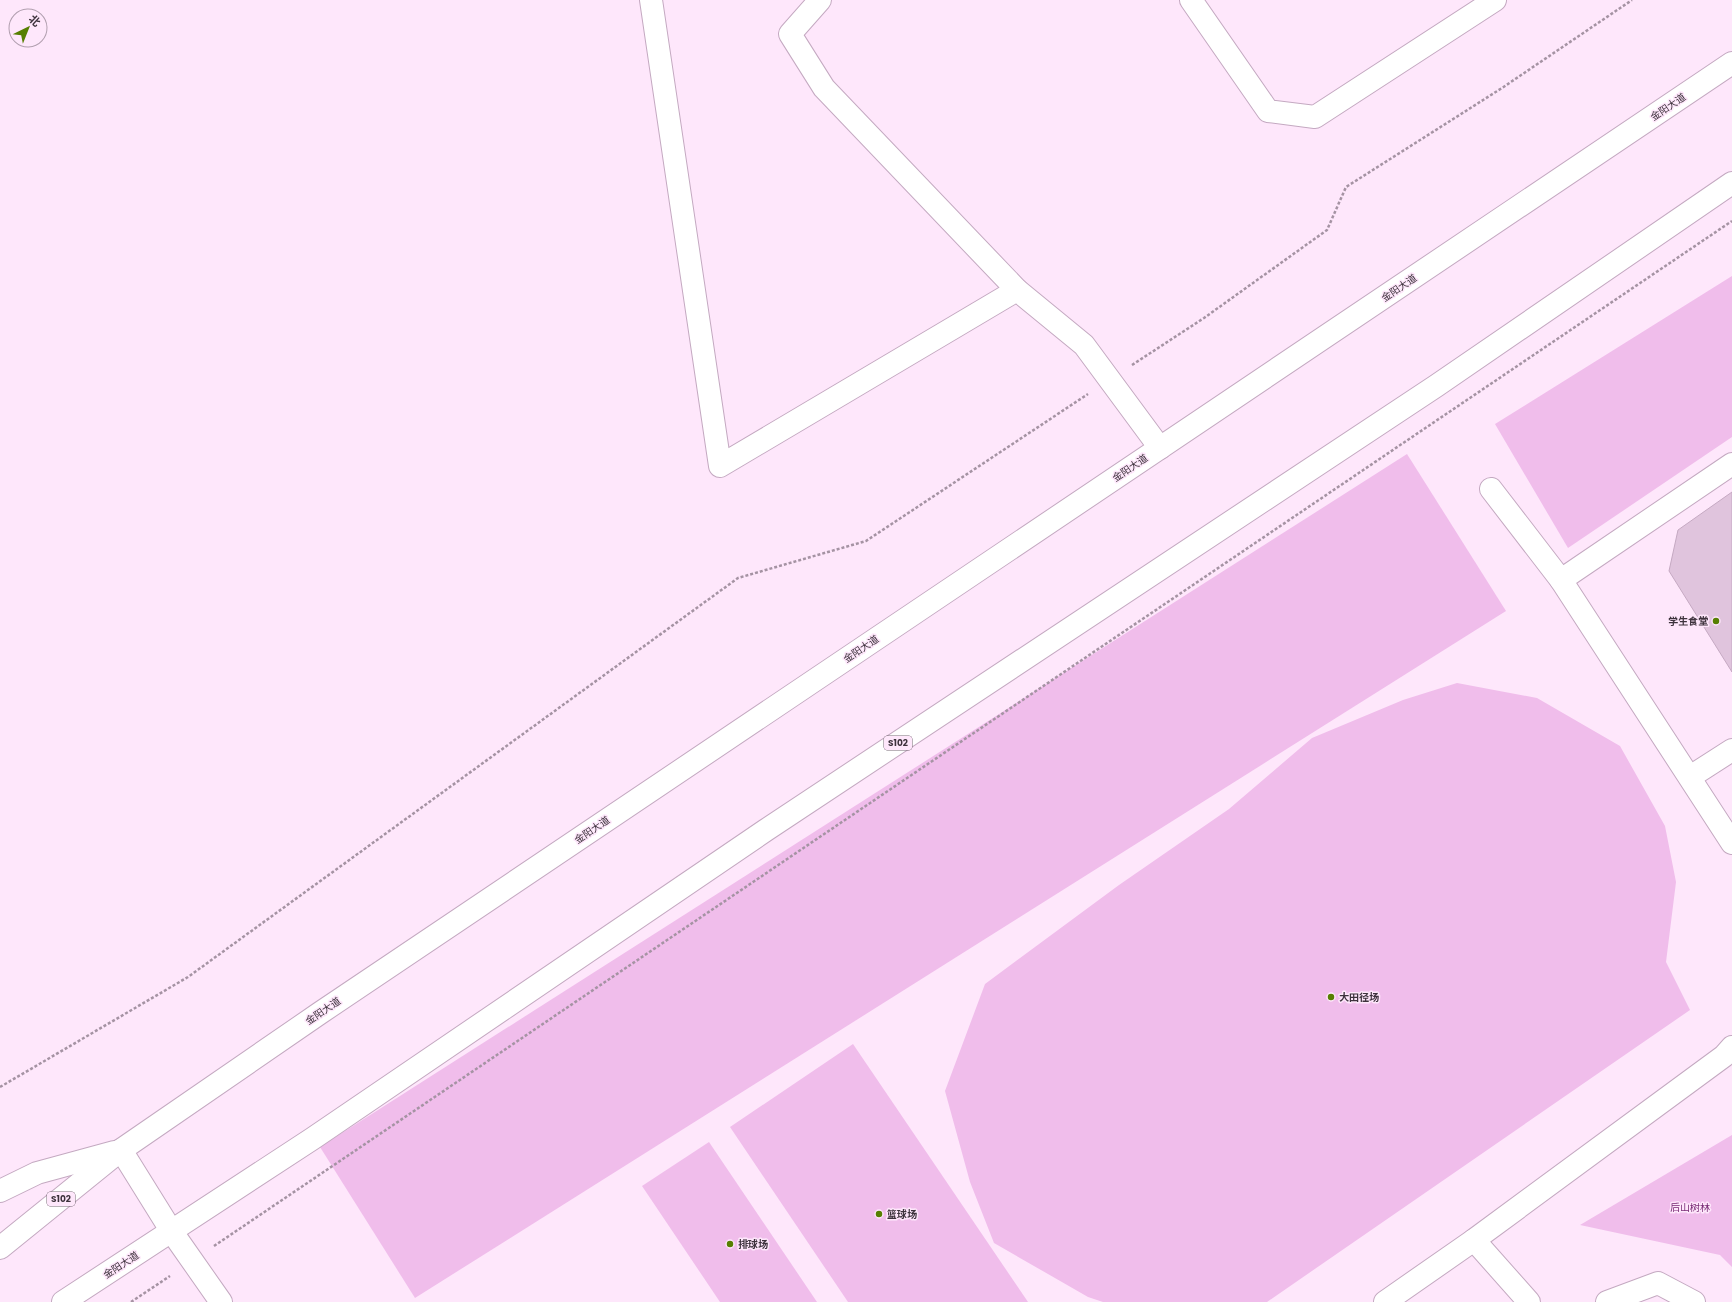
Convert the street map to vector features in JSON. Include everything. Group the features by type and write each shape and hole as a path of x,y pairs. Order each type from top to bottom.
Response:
{"main road":[{"path":"651,0 720,466 1017,290"},
{"path":"820,0 790,34 824,88 1017,290 1084,345 1160,448"},
{"path":"1191,0 1268,111 1315,117 1495,0"},
{"name":"金阳大道","path":"0,1248 121,1150 320,1013 1732,63"},
{"name":"金阳大道","path":"63,1302 172,1232 319,1134 766,830 1436,386 1732,183"},
{"path":"1561,580 1732,464"},
{"path":"1491,489 1561,580 1732,843"},
{"path":"1690,777 1732,750"},
{"path":"1385,1302 1474,1240 1724,1056 1732,1047"},
{"path":"0,1191 37,1173 121,1150 172,1232 221,1302"},
{"path":"1474,1240 1529,1302"},
{"path":"1607,1302 1658,1283 1694,1302"}],"path":[{"path":"0,1087 188,977 738,578 866,541 1204,318 1327,230 1346,187 1502,88 1632,0"},
{"path":"131,1302 1732,221"}],"green space":[{"path":"1732,276 1732,437 1568,548 1495,424"},
{"path":"1407,454 1506,611 415,1298 320,1147"},
{"name":"大田径场","path":"1457,683 1537,698 1620,746 1665,826 1676,882 1666,962 1690,1010 1267,1302 1103,1302 1088,1297 994,1243 970,1182 945,1091 985,984 1119,885 1229,809 1312,738 1403,700"},
{"name":"篮球场","path":"853,1044 1028,1302 848,1302 730,1127"},
{"name":"后山树林","path":"1732,1135 1732,1267 1720,1255 1580,1225"},
{"name":"排球场","path":"709,1142 817,1302 720,1302 642,1186"}],"building":[{"name":"学生食堂","path":"1732,492 1732,672 1669,571 1678,530"}],"place":[{"name":"学生食堂","path":"1716,621"},
{"name":"大田径场","path":"1331,997"},
{"name":"篮球场","path":"879,1214"},
{"name":"排球场","path":"730,1244"}]}
